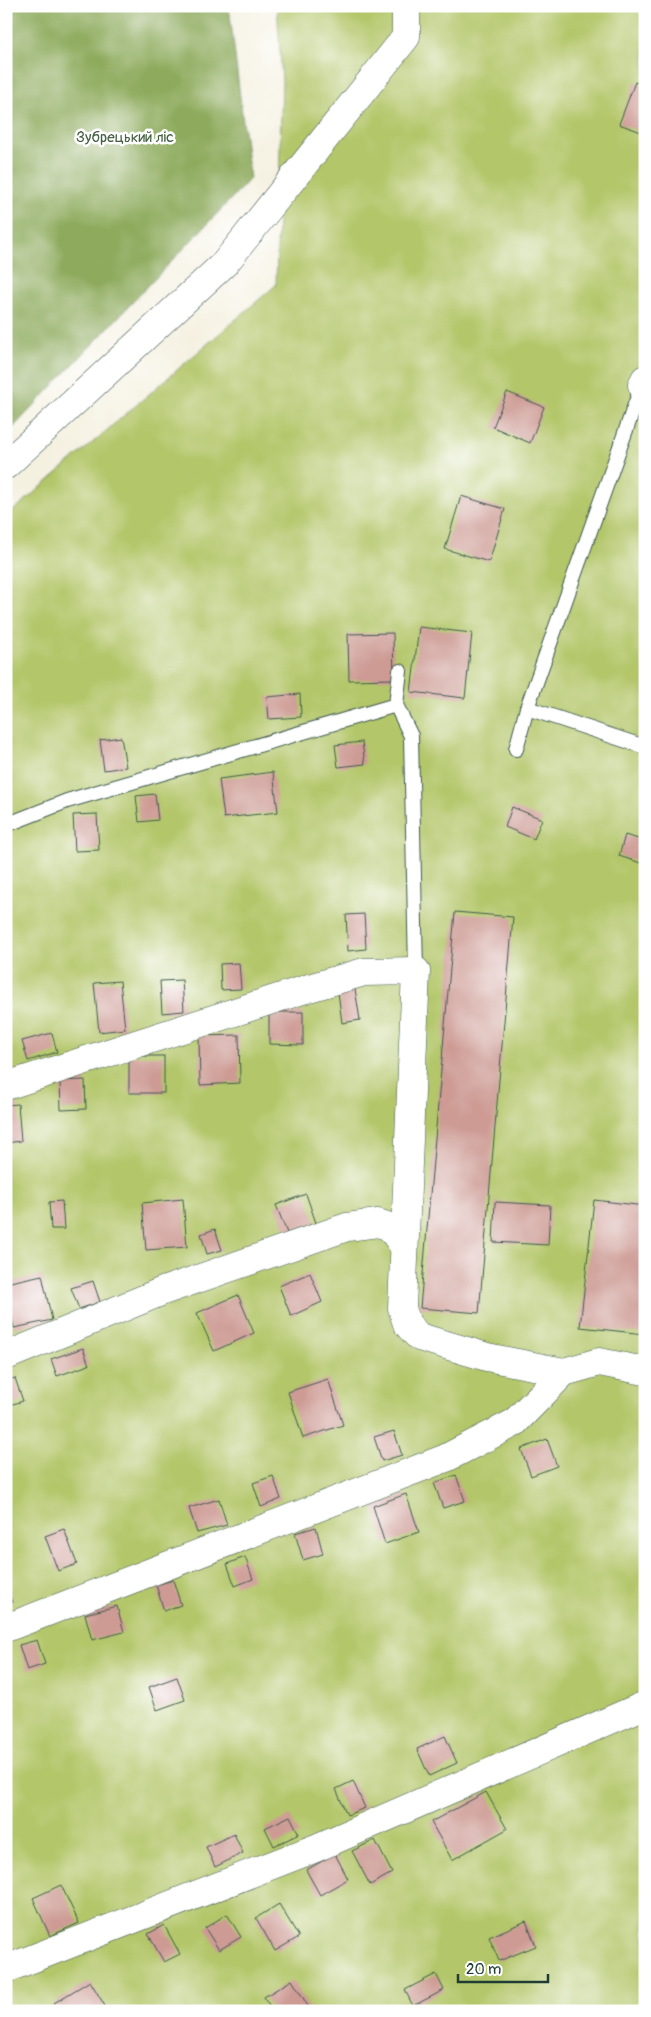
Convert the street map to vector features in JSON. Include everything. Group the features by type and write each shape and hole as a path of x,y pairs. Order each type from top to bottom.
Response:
{"street":[{"path":"6,465 225,263 406,36 406,6"},
{"path":"6,1086 364,972 416,971 402,1308 407,1324 419,1337 487,1357 564,1372 599,1362 645,1371"},
{"path":"6,1356 163,1291 347,1227 378,1223 390,1227 404,1247"},
{"path":"6,1628 446,1458 514,1423 564,1372"},
{"path":"6,1969 316,1848 645,1705"}],"lane":[{"path":"516,749 528,708 643,382"},
{"path":"400,671 396,705 411,736 416,971"},
{"path":"6,824 67,801 396,705"},
{"path":"528,708 645,747"}],"green space":[{"name":"Зубрецький ліс","path":"6,6 229,6 250,179 6,435"},
{"path":"277,6 645,6 645,2011 6,2011 6,517 276,285 282,82"}],"building":[{"path":"635,82 645,85 644,133 619,124"},
{"path":"507,392 544,407 530,443 493,427"},
{"path":"461,496 505,509 489,562 445,549"},
{"path":"419,627 472,633 465,698 411,692"},
{"path":"393,633 394,679 349,680 348,634"},
{"path":"300,694 301,717 269,719 267,697"},
{"path":"121,737 126,767 104,770 100,740"},
{"path":"362,742 365,764 338,767 335,745"},
{"path":"273,772 278,812 224,818 219,779"},
{"path":"155,794 158,820 139,822 136,796"},
{"path":"512,807 542,819 534,839 505,827"},
{"path":"97,814 99,850 75,851 73,815"},
{"path":"625,835 645,841 644,864 619,856"},
{"path":"455,912 513,917 479,1313 420,1308"},
{"path":"364,914 366,949 348,951 346,915"},
{"path":"239,963 241,989 221,990 220,964"},
{"path":"182,980 184,1011 162,1013 160,981"},
{"path":"120,981 125,1029 99,1032 94,983"},
{"path":"355,989 360,1020 342,1023 338,992"},
{"path":"269,1012 303,1012 303,1045 269,1044"},
{"path":"52,1033 57,1052 28,1061 22,1041"},
{"path":"239,1035 240,1083 200,1085 199,1036"},
{"path":"129,1056 164,1056 164,1093 129,1093"},
{"path":"85,1080 86,1109 61,1110 60,1081"},
{"path":"18,1104 21,1141 6,1143 6,1105"},
{"path":"306,1194 316,1223 287,1233 276,1205"},
{"path":"183,1199 187,1247 146,1250 142,1203"},
{"path":"594,1200 645,1206 645,1334 580,1327"},
{"path":"62,1201 64,1229 51,1229 49,1202"},
{"path":"495,1202 550,1205 548,1245 493,1242"},
{"path":"215,1229 222,1250 207,1254 201,1234"},
{"path":"310,1273 322,1302 291,1316 279,1286"},
{"path":"42,1275 52,1320 14,1328 6,1293 6,1283"},
{"path":"93,1281 100,1302 79,1309 71,1288"},
{"path":"238,1295 254,1333 214,1351 197,1313"},
{"path":"83,1348 89,1365 57,1376 51,1359"},
{"path":"15,1378 23,1401 6,1406 6,1381"},
{"path":"328,1379 343,1425 303,1438 288,1392"},
{"path":"394,1431 402,1455 382,1461 374,1437"},
{"path":"547,1439 557,1466 531,1476 521,1449"},
{"path":"456,1475 465,1501 443,1508 434,1483"},
{"path":"273,1476 281,1499 261,1507 253,1483"},
{"path":"406,1494 419,1532 385,1544 373,1506"},
{"path":"219,1499 227,1525 197,1533 189,1508"},
{"path":"316,1527 323,1554 303,1560 295,1533"},
{"path":"64,1529 77,1564 58,1571 45,1536"},
{"path":"245,1557 253,1579 235,1586 227,1564"},
{"path":"173,1580 181,1605 164,1611 156,1585"},
{"path":"6,1587 12,1602 6,1604"},
{"path":"117,1606 124,1632 92,1640 85,1614"},
{"path":"37,1640 45,1664 27,1670 19,1645"},
{"path":"177,1677 185,1700 157,1710 149,1687"},
{"path":"445,1736 457,1763 429,1776 417,1749"},
{"path":"353,1781 365,1808 347,1815 336,1789"},
{"path":"486,1792 507,1829 452,1860 431,1822"},
{"path":"290,1816 299,1834 274,1846 265,1828"},
{"path":"234,1834 243,1853 215,1867 206,1847"},
{"path":"375,1840 392,1873 370,1885 352,1851"},
{"path":"335,1854 348,1879 320,1895 306,1870"},
{"path":"61,1885 79,1923 50,1936 33,1898"},
{"path":"279,1904 299,1937 275,1951 256,1918"},
{"path":"227,1914 241,1937 219,1950 205,1928"},
{"path":"526,1921 536,1946 499,1961 489,1937"},
{"path":"164,1925 180,1954 164,1962 148,1934"},
{"path":"6,1943 11,1952 6,1954"},
{"path":"436,1974 444,1990 413,2006 405,1990"},
{"path":"292,1980 311,2011 273,2011 264,1997"},
{"path":"90,1981 108,2011 59,2011 54,2003"}]}
